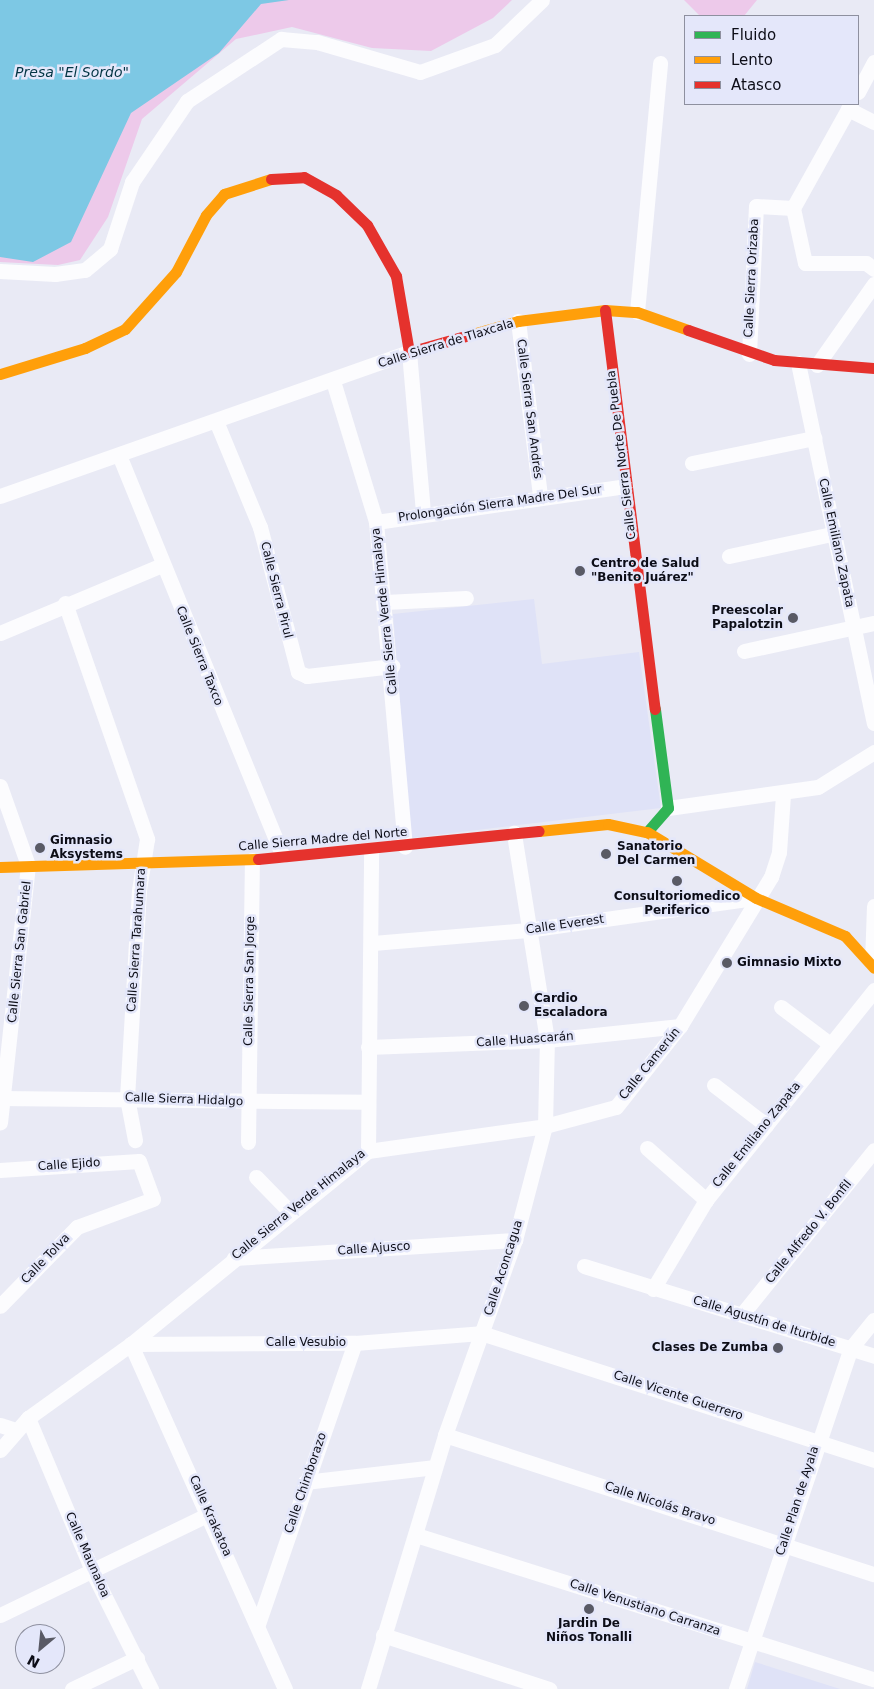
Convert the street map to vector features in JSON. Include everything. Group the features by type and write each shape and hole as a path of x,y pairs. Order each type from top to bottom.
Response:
{"street":[{"path":"0,271 55,274 85,270 110,249 132,182 187,101 281,39 318,42 420,72 495,45 542,0"},
{"path":"859,90 874,62"},
{"path":"637,312 660,63"},
{"path":"873,268 805,263 792,208 850,106 874,122"},
{"path":"0,374 85,348 125,329 176,272 206,215 224,194 245,184 284,177 304,177 336,195 367,225 396,276 409,352 423,513"},
{"name":"Calle Sierra Orizaba","path":"748,354 756,206 792,208"},
{"path":"817,365 874,286"},
{"name":"Calle Sierra de Tlaxcala","path":"0,496 333,381 409,352 518,321 605,310 637,312 748,354 798,363 874,368"},
{"name":"Calle Sierra Norte De Puebla","path":"605,310 625,486 668,808"},
{"name":"Calle Sierra San Andrés","path":"518,321 540,496"},
{"name":"Calle Emiliano Zapata","path":"798,363 832,534 855,628 874,723"},
{"name":"Calle Sierra Verde Himalaya","path":"333,381 376,522 392,666 405,847"},
{"name":"Calle Sierra Pirul","path":"216,421 260,527 298,672 307,676 392,666"},
{"path":"692,463 814,438"},
{"name":"Calle Sierra Taxco","path":"120,455 162,565 282,855"},
{"name":"Prolongación Sierra Madre Del Sur","path":"376,522 423,513 540,496 625,486"},
{"path":"729,556 832,534"},
{"path":"0,633 65,603 162,565"},
{"path":"384,602 466,598"},
{"name":"Calle Sierra Tarahumara","path":"65,603 147,839 143,865 127,1098 135,1140"},
{"path":"744,651 874,624"},
{"path":"647,832 668,808 783,795 832,781 874,752"},
{"name":"Calle Sierra San Gabriel","path":"0,786 28,865 0,1122"},
{"name":"Calle Camerún","path":"368,1151 545,1126 616,1107 680,1026 756,898 771,877 779,852 783,795"},
{"name":"Calle Sierra Madre del Norte","path":"0,867 28,865 143,865 252,860 282,855 371,851 608,824 647,832 756,898 845,936 873,965"},
{"name":"Calle Aconcagua","path":"368,1689 445,1435 515,1240 545,1126 546,1040 527,930 514,834"},
{"name":"Calle Sierra Verde Himalaya","path":"0,1450 15,1430 28,1418 131,1344 234,1258 368,1151 368,1048 373,943 371,851"},
{"name":"Calle Sierra San Jorge","path":"248,1142 252,860"},
{"name":"Calle Everest","path":"373,943 527,930 756,898"},
{"path":"873,965 874,906"},
{"name":"Calle Emiliano Zapata","path":"653,1289 706,1200 874,990"},
{"path":"780,1007 830,1044"},
{"name":"Calle Huascarán","path":"368,1048 546,1040 680,1026"},
{"path":"714,1085 766,1126"},
{"name":"Calle Sierra Hidalgo","path":"3,1098 127,1098 248,1103 368,1102"},
{"path":"647,1148 706,1200"},
{"name":"Calle Alfredo V. Bonfil","path":"743,1313 874,1150"},
{"name":"Calle Ejido","path":"0,1170 138,1161 153,1199"},
{"path":"256,1177 291,1213"},
{"name":"Calle Tolva","path":"0,1306 77,1227 153,1199"},
{"name":"Calle Ajusco","path":"234,1258 515,1240"},
{"name":"Calle Agustín de Iturbide","path":"584,1266 653,1289 743,1313 874,1356"},
{"name":"Calle Plan de Ayala","path":"736,1689 816,1441 850,1348 874,1320"},
{"name":"Calle Vesubio","path":"131,1344 355,1343 482,1333"},
{"name":"Calle Vicente Guerrero","path":"482,1333 874,1460"},
{"name":"Calle Chimborazo","path":"258,1624 305,1482 355,1343"},
{"name":"Calle Krakatoa","path":"131,1344 209,1514 285,1689"},
{"name":"Calle Maunaloa","path":"28,1418 93,1573 151,1689"},
{"path":"0,1425 15,1430"},
{"name":"Calle Nicolás Bravo","path":"445,1435 874,1574"},
{"path":"305,1482 435,1468"},
{"path":"0,1615 93,1573 209,1514"},
{"name":"Calle Venustiano Carranza","path":"416,1535 751,1642 874,1679"},
{"path":"383,1635 549,1689"},
{"path":"72,1689 137,1658"}],"shaded area":[{"name":"Presa \"El Sordo\"","path":"0,0 512,0 493,18 431,51 372,48 292,27 236,39 142,119 108,217 80,260 58,265 0,262"},
{"path":"684,0 757,0 745,15 699,15"},
{"path":"534,599 542,664 639,652 661,808 411,838 393,614"},
{"path":"755,1662 840,1689 747,1689"}],"water":[{"name":"Presa \"El Sordo\"","path":"0,0 289,0 261,4 219,53 131,113 71,242 33,262 0,257"}],"traffic: fast":[{"path":"647,832 668,808 655,709"}],"traffic: slow":[{"path":"0,374 85,348 125,329 176,272 206,215 224,194 271,179"},
{"path":"469,335 518,321 605,310 637,312 688,330"},
{"path":"539,831 608,824 647,832 756,898 845,936 874,968"},
{"path":"0,867 258,859"}],"traffic: jam":[{"path":"271,179 304,177 336,195 367,225 396,276 409,352 469,335"},
{"path":"605,310 655,709"},
{"path":"688,330 774,360 874,368"},
{"path":"258,859 539,831"}],"place":[{"name":"Centro de Salud \"Benito Juárez\"","path":"580,571"},
{"name":"Preescolar Papalotzin","path":"793,618"},
{"name":"Gimnasio Aksystems","path":"40,848"},
{"name":"Sanatorio Del Carmen","path":"606,854"},
{"name":"Consultoriomedico Periferico","path":"677,881"},
{"name":"Gimnasio Mixto","path":"727,963"},
{"name":"Cardio Escaladora","path":"524,1006"},
{"name":"Clases De Zumba","path":"778,1348"},
{"name":"Jardin De Niños Tonalli","path":"589,1609"}]}
